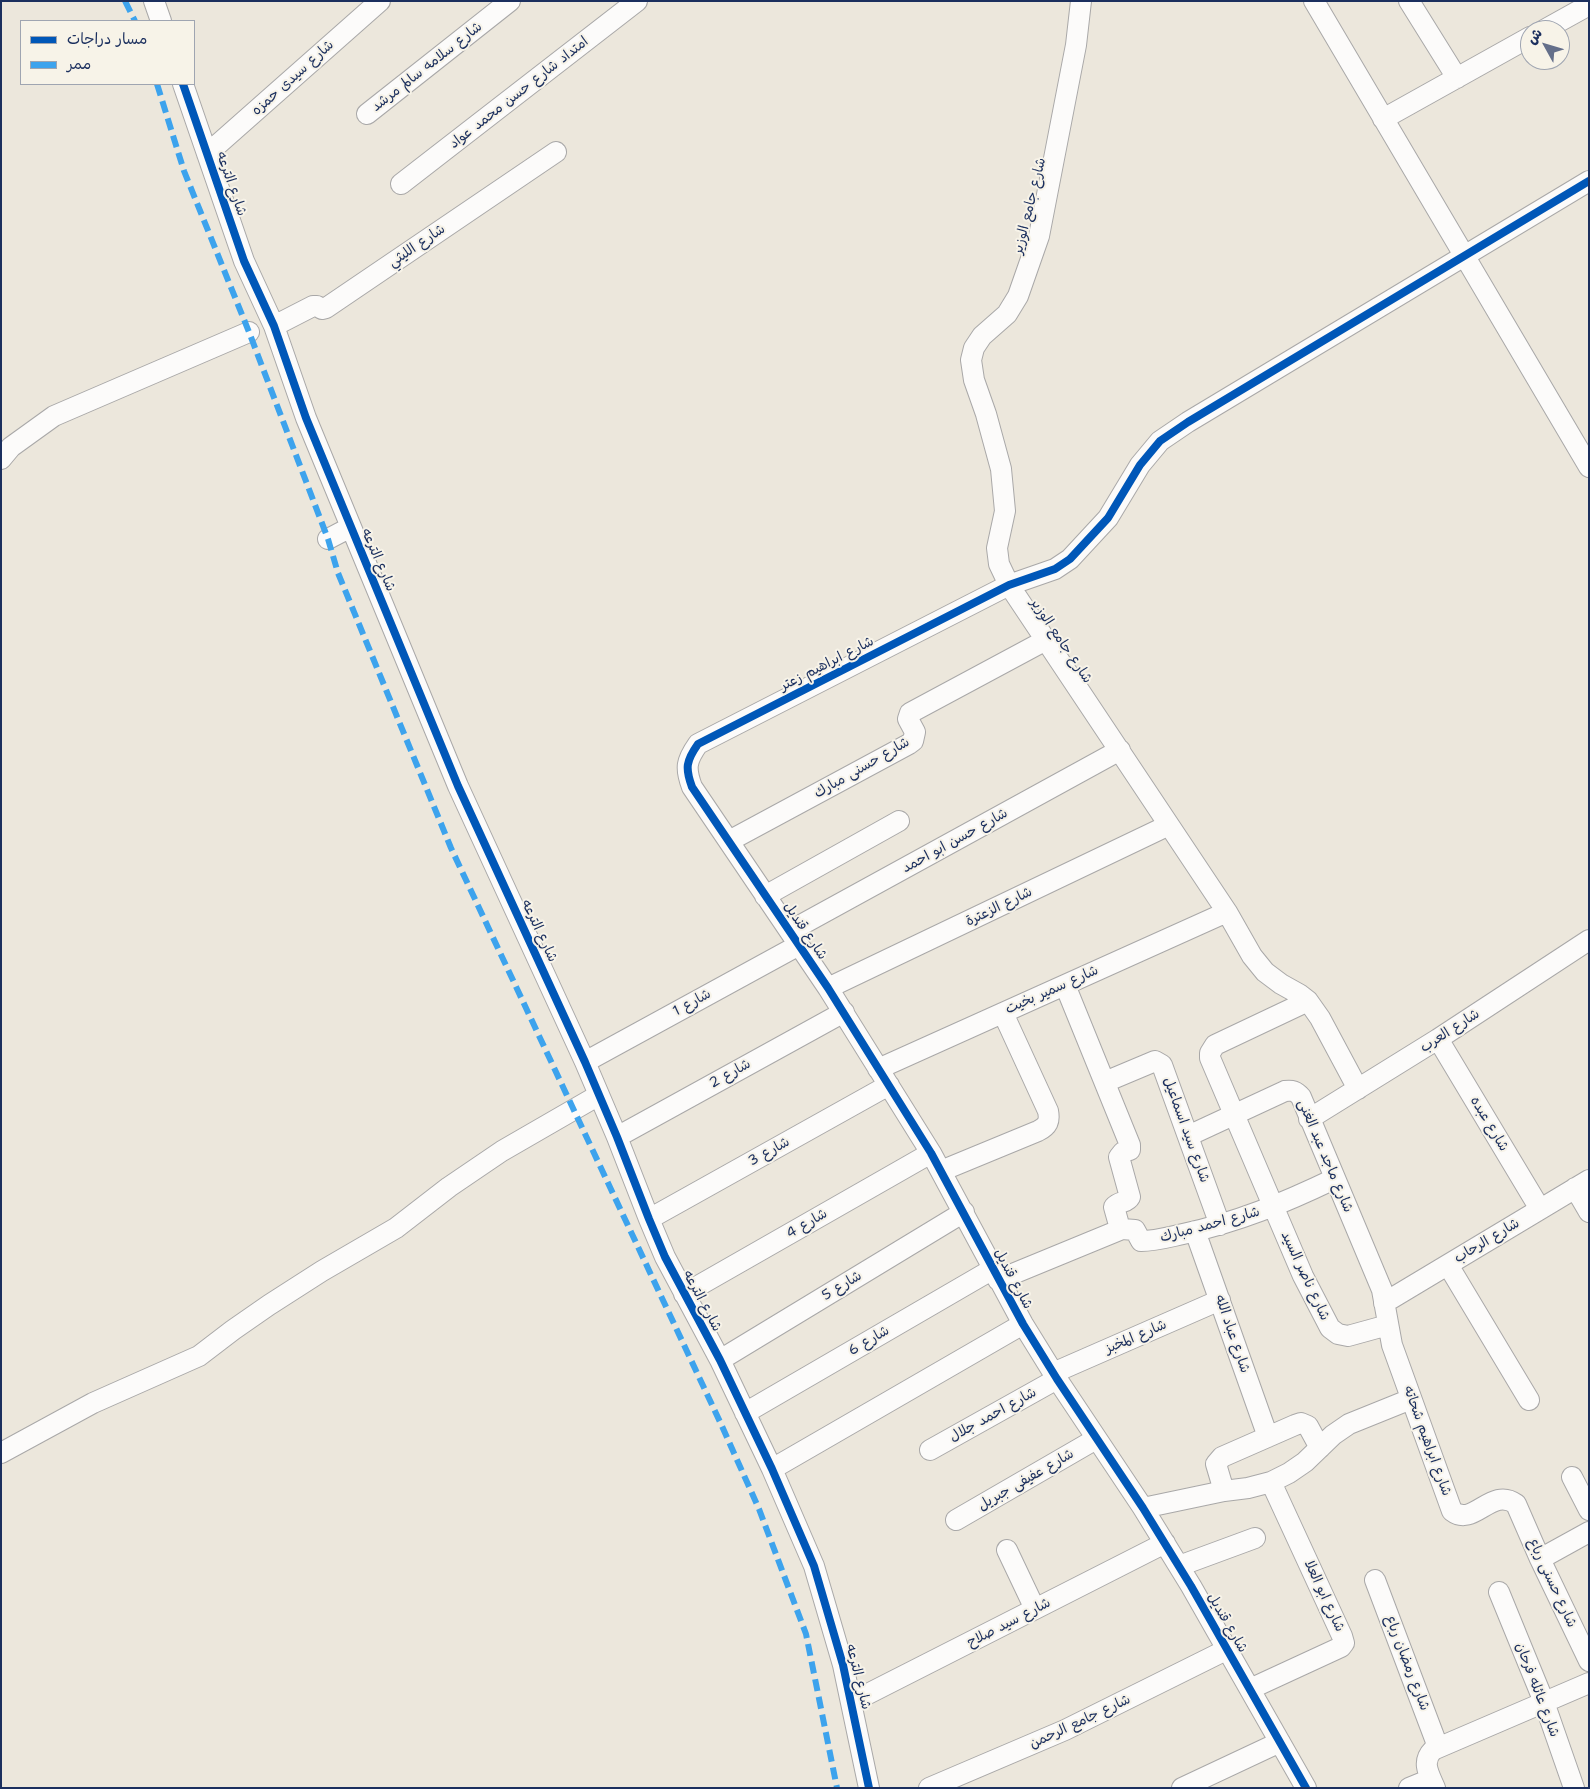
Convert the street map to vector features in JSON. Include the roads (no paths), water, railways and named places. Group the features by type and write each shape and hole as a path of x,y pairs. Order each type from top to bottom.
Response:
{"street":[{"path":"154,1 161,20"},
{"name":"شارع سيدى حمزه","path":"207,154 380,1"},
{"name":"شارع سلامه سالم مرشد","path":"367,114 510,1"},
{"name":"امتداد شارع حسن محمد عواد","path":"401,184 637,1"},
{"name":"شارع جامع الوزير","path":"1081,1 1076,45 1039,236 1018,296 1007,314 982,336 974,348 971,360 974,380 986,414 1001,470 1004,511 997,548 999,564 1009,584 1227,912 1252,956 1266,972 1308,1002 1320,1018 1358,1088"},
{"path":"1314,1 1589,467"},
{"path":"1408,1 1458,78"},
{"path":"1562,20 1589,5"},
{"path":"1383,119 1520,44"},
{"name":"شارع الترعه","path":"183,85 244,261 274,326 306,418 458,786 585,1062 649,1219 684,1294 720,1360 772,1469 814,1566 852,1702 870,1788"},
{"name":"شارع الليثي","path":"274,326 313,306 322,309 326,308 556,152"},
{"name":"شارع ابراهيم زعتر","path":"692,787 686,772 689,757 698,744 1009,584 1055,569 1070,559 1108,518 1140,465 1160,441 1188,422 1589,181"},
{"path":"1,460 11,448 54,416 248,332"},
{"path":"328,539 351,527"},
{"name":"شارع حسنى مبارك","path":"729,841 909,744 913,741 916,732 908,719 910,713 1046,640"},
{"name":"شارع حسن ابو احمد","path":"794,938 1120,750"},
{"name":"شارع قنديل","path":"692,787 844,1012 931,1153 996,1275 1054,1376 1165,1543 1306,1788"},
{"path":"766,896 899,821"},
{"name":"شارع الزعترة","path":"828,988 1169,825"},
{"name":"شارع سمير بخيت","path":"883,1077 1002,1013 1227,912"},
{"name":"شارع 1","path":"585,1062 794,938"},
{"name":"شارع العرب","path":"1309,1119 1438,1039 1589,940"},
{"path":"1065,985 1130,1146 1130,1150 1123,1152 1120,1157 1130,1197 1127,1201 1114,1207 1122,1229"},
{"name":"شارع ناصر السيد","path":"1308,1002 1216,1045 1210,1052 1210,1058 1302,1276 1330,1328 1338,1334 1348,1336 1388,1325"},
{"name":"شارع 2","path":"617,1137 844,1012"},
{"path":"941,1171 1038,1131 1046,1127 1050,1119 1002,1013"},
{"name":"شارع عبده","path":"1438,1039 1540,1210"},
{"name":"شارع سيد اسماعيل","path":"1105,1082 1151,1063 1159,1062 1162,1065 1220,1225"},
{"name":"شارع 3","path":"649,1219 883,1077"},
{"name":"شارع ماجد عبد الغنى","path":"1188,1136 1285,1091 1297,1092 1301,1097 1382,1290 1384,1303"},
{"path":"1,1453 93,1403 199,1356 233,1330 322,1271 396,1228 448,1187 502,1151 599,1095"},
{"name":"شارع 4","path":"684,1294 931,1153"},
{"name":"شارع احمد مبارك","path":"1122,1229 1135,1230 1141,1241 1195,1231 1220,1225 1273,1207 1334,1179"},
{"path":"1582,1184 1589,1212"},
{"name":"شارع الرحاب","path":"1384,1303 1582,1184"},
{"name":"شارع 5","path":"720,1360 964,1212"},
{"name":"شارع 6","path":"745,1413 996,1275 1122,1229"},
{"name":"شارع عباد الله","path":"1195,1231 1268,1437"},
{"path":"1448,1265 1529,1400"},
{"name":"شارع المخبز","path":"1054,1376 1220,1300"},
{"name":"شارع ابراهيم شحاته","path":"1384,1303 1392,1345 1452,1511 1458,1515 1465,1516 1499,1499 1508,1499 1516,1504"},
{"path":"772,1469 1024,1324"},
{"name":"شارع احمد جلال","path":"930,1450 1054,1376"},
{"path":"1143,1508 1271,1482 1305,1462 1333,1434 1349,1424 1411,1399"},
{"path":"1224,1491 1216,1464 1222,1457 1301,1423 1308,1426 1320,1448"},
{"name":"شارع عفيفى جبريل","path":"956,1520 1096,1439"},
{"path":"1572,1477 1589,1510"},
{"name":"شارع ابو العلا","path":"1250,1689 1341,1647 1344,1643 1271,1482"},
{"name":"شارع حسنى رباع","path":"1516,1504 1589,1661"},
{"path":"1540,1559 1589,1532"},
{"path":"1179,1566 1255,1538"},
{"name":"شارع سيد صلاح","path":"852,1702 1165,1543"},
{"path":"1007,1550 1035,1610"},
{"name":"شارع رمضان رباع","path":"1375,1580 1438,1747"},
{"name":"شارع عائله فرحان","path":"1499,1592 1544,1702 1574,1788"},
{"name":"شارع جامع الرحمن","path":"929,1788 1064,1730 1228,1650"},
{"path":"1409,1788 1430,1777 1429,1754 1438,1747 1589,1683"},
{"path":"1182,1788 1280,1742"}]}
